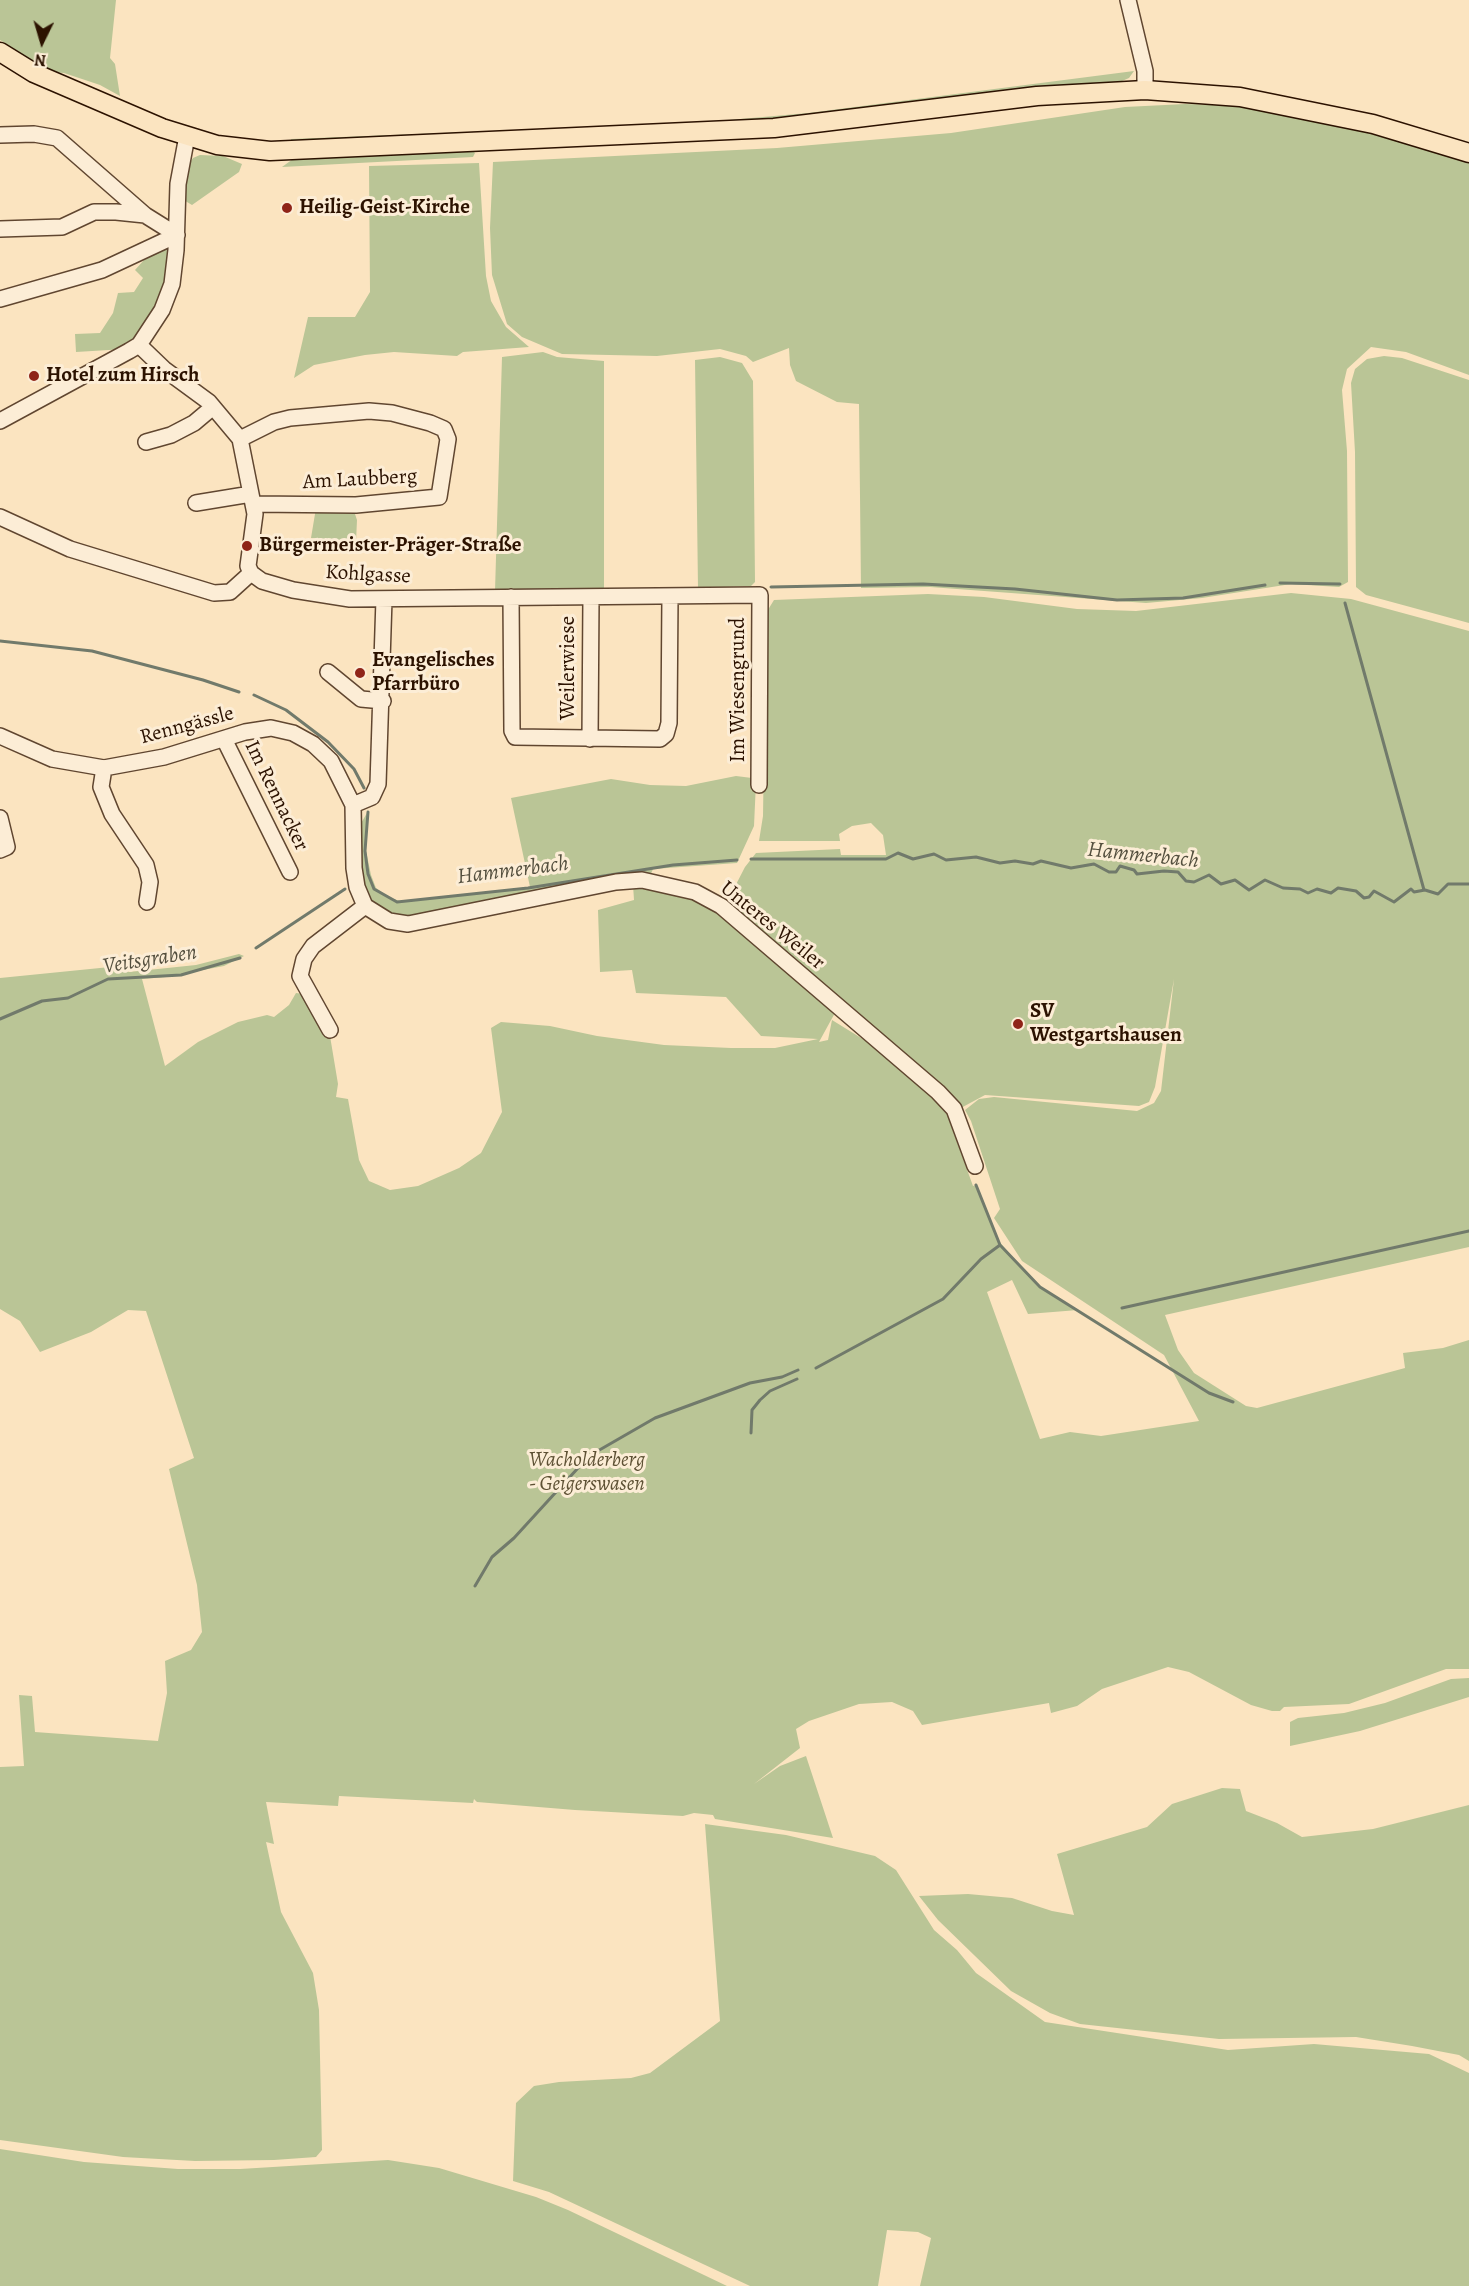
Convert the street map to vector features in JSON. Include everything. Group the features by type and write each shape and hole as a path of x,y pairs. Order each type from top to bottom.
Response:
{"main road":[{"path":"0,52 34,73 93,100 187,136 217,145 270,151 774,128 1037,96 1145,90 1240,97 1373,124 1469,153"}],"street":[{"path":"1128,0 1145,71 1145,90"},
{"path":"0,135 34,134 57,138 98,171 145,214 177,235"},
{"path":"0,421 112,362 139,345 162,310 172,284 177,235 178,184 187,136"},
{"path":"0,229 62,227 94,212 145,214"},
{"path":"0,299 102,270 177,235"},
{"path":"0,518 70,549 214,593 230,592 251,573 248,566 255,514 240,439 213,407 139,345"},
{"path":"147,442 171,435 213,407"},
{"name":"Am Laubberg","path":"240,439 274,422 290,418 369,411 392,413 430,423 444,429 448,439 439,497 356,504 252,499"},
{"path":"196,503 252,499"},
{"name":"Kohlgasse","path":"251,573 262,581 293,590 350,599 760,595"},
{"name":"Im Wiesengrund","path":"759,785 760,595"},
{"path":"512,597 512,731 515,737 660,739 666,734 669,723 670,596"},
{"name":"Weilerwiese","path":"590,739 591,597"},
{"path":"330,1030 300,976 304,959 312,946 365,906 357,887 354,868 353,805 372,797 378,784 383,701 384,599"},
{"path":"328,672 362,699 383,701"},
{"name":"Renngässle","path":"0,736 52,759 104,768 164,757 245,732 272,728 293,733 313,744 331,761 353,805"},
{"name":"Im Rennacker","path":"224,739 290,872"},
{"path":"104,768 101,786 112,814 146,865 150,882 147,902"},
{"path":"0,818 7,847 0,850"},
{"name":"Unteres Weiler","path":"365,906 389,921 408,924 616,882 642,880 694,892 721,906 938,1092 954,1109 975,1166"}],"green space":[{"path":"0,0 116,0 110,58 115,64 120,96 100,85 64,73 51,72 0,40"},
{"path":"1134,71 1129,78 1122,81 826,118 291,143 291,139 695,123 808,113"},
{"path":"1185,104 1256,106 1328,122 1469,161 1469,375 1406,352 1371,347 1347,369 1342,390 1347,451 1348,582 1339,587 1291,584 1202,598 1146,603 930,587 861,588 859,404 837,402 796,381 790,365 789,348 753,362 746,356 720,349 657,356 562,354 522,337 507,324 492,275 490,228 493,162 777,148 951,133 1125,107"},
{"path":"471,149 475,153 473,157 282,167 293,159 312,157"},
{"path":"200,155 223,156 242,164 239,172 192,205 182,199 187,167 193,158"},
{"path":"479,163 486,276 491,301 506,327 529,347 463,352 457,356 394,352 365,355 314,365 294,378 308,317 355,317 370,292 369,166"},
{"path":"165,249 171,250 167,278 148,324 125,349 76,352 75,334 100,333 113,313 118,293 134,292 143,278 135,270 144,260"},
{"path":"543,352 557,357 604,361 604,589 495,591 502,357"},
{"path":"1384,356 1402,358 1469,380 1469,623 1366,595 1356,587 1355,452 1351,383 1355,369 1367,359"},
{"path":"720,357 742,363 753,381 755,582 751,586 698,588 695,360"},
{"path":"316,508 353,508 357,520 356,542 311,538"},
{"name":"Wacholderberg - Geigerswasen","path":"1291,593 1351,599 1469,631 1469,1247 1165,1315 1178,1350 1194,1373 1246,1406 1257,1408 1405,1368 1403,1353 1443,1348 1469,1340 1469,1669 1446,1669 1349,1704 1284,1707 1280,1711 1251,1705 1189,1672 1168,1667 1102,1689 1077,1706 1051,1713 1049,1703 922,1725 913,1711 892,1702 859,1704 809,1721 796,1729 800,1748 754,1784 780,1766 806,1756 833,1838 715,1819 713,1815 694,1813 683,1816 575,1810 477,1802 474,1799 473,1803 339,1796 338,1806 266,1802 274,1844 266,1842 281,1912 313,1973 319,2010 322,2150 316,2157 195,2161 123,2157 0,2140 0,1767 24,1766 19,1695 32,1696 35,1732 158,1741 167,1693 165,1661 191,1650 202,1632 197,1585 169,1469 194,1458 146,1311 128,1310 91,1332 40,1352 20,1321 0,1309 0,978 110,967 129,972 196,965 239,954 244,956 224,966 142,979 165,1066 198,1042 238,1022 267,1015 274,1017 289,1005 296,993 303,994 330,1036 338,1084 336,1097 348,1099 359,1160 369,1181 390,1190 418,1186 459,1168 481,1153 502,1112 491,1028 501,1022 550,1026 597,1036 664,1045 775,1048 818,1039 761,1036 726,997 636,993 632,970 600,972 598,910 634,900 633,885 702,900 836,1011 819,1042 828,1040 832,1020 879,1049 941,1104 951,1118 949,1120 973,1186 976,1185 997,1239 1035,1283 1078,1310 1028,1314 1012,1280 987,1292 1040,1439 1070,1432 1101,1436 1199,1421 1164,1355 1022,1261 994,1218 1000,1209 971,1121 965,1110 979,1099 994,1097 1137,1111 1154,1103 1161,1091 1174,979 1155,1087 1149,1102 1139,1106 985,1095 959,1109 728,900 745,867 756,853 840,849 841,855 886,855 883,835 871,823 852,826 839,834 840,841 759,841 763,816 766,613 774,600 928,594 984,597 1077,609 1136,611"},
{"path":"736,776 752,778 756,782 754,826 737,863 653,869 650,876 406,921 372,907 359,873 360,825 367,813 366,851 371,875 376,888 389,897 402,902 530,887 511,798 611,779 650,785 686,786"},
{"path":"1469,1678 1469,1697 1360,1731 1290,1746 1290,1722 1298,1718 1344,1713 1385,1703 1451,1679"},
{"path":"1222,1788 1240,1789 1246,1811 1277,1823 1302,1837 1373,1829 1469,1805 1469,2061 1459,2055 1356,2037 1219,2039 1080,2024 1050,2013 1011,1991 938,1920 919,1896 968,1894 1012,1898 1052,1911 1074,1915 1057,1854 1147,1827 1172,1804"},
{"path":"705,1824 786,1835 875,1856 896,1870 934,1930 957,1950 976,1973 1045,2022 1228,2050 1314,2044 1429,2054 1469,2073 1469,2286 920,2286 931,2238 918,2232 887,2230 878,2286 750,2286 549,2192 513,2181 516,2103 534,2086 559,2082 631,2078 650,2073 720,2021"},
{"path":"0,2149 84,2162 178,2169 240,2169 388,2160 439,2168 536,2197 568,2210 727,2286 0,2286"}],"waterway":[{"path":"1280,583 1340,584"},
{"path":"771,587 923,584 1015,589 1117,600 1183,598 1265,585"},
{"path":"1345,603 1424,890"},
{"name":"Hammerbach","path":"0,641 92,651 203,680 239,692"},
{"name":"Hammerbach","path":"254,695 286,710 328,742 354,769 364,788"},
{"name":"Hammerbach","path":"368,812 365,851 368,874 374,889 397,902 528,888 673,865 737,860"},
{"name":"Hammerbach","path":"751,859 886,859 898,853 913,859 934,854 946,860 976,857 1000,863 1015,861 1033,864 1041,861 1071,868 1094,864 1109,872 1116,872 1120,866 1134,870 1137,874 1178,872 1186,881 1194,882 1209,875 1221,884 1235,880 1249,890 1265,880 1283,888 1300,889 1308,893 1317,889 1331,893 1338,888 1356,891 1364,898 1369,897 1374,891 1394,902 1411,889 1414,892 1425,890 1438,894 1448,884 1469,884"},
{"name":"Veitsgraben","path":"256,948 345,889"},
{"name":"Veitsgraben","path":"0,1019 42,1001 68,998 108,979 181,975 240,958"},
{"path":"976,1185 1000,1245 1040,1287 1209,1393 1233,1402"},
{"path":"1122,1308 1469,1231"},
{"path":"816,1368 943,1299 981,1259 1000,1245"},
{"path":"475,1586 492,1557 514,1538 589,1456 655,1418 750,1383 782,1377 798,1370"},
{"path":"751,1433 752,1410 760,1400 770,1391 797,1379"}],"place":[{"name":"Heilig-Geist-Kirche","path":"287,208"},
{"name":"Hotel zum Hirsch","path":"34,376"},
{"name":"Bürgermeister-Präger-Straße","path":"247,546"},
{"name":"Evangelisches Pfarrbüro","path":"360,673"},
{"name":"SV Westgartshausen","path":"1018,1024"}]}
